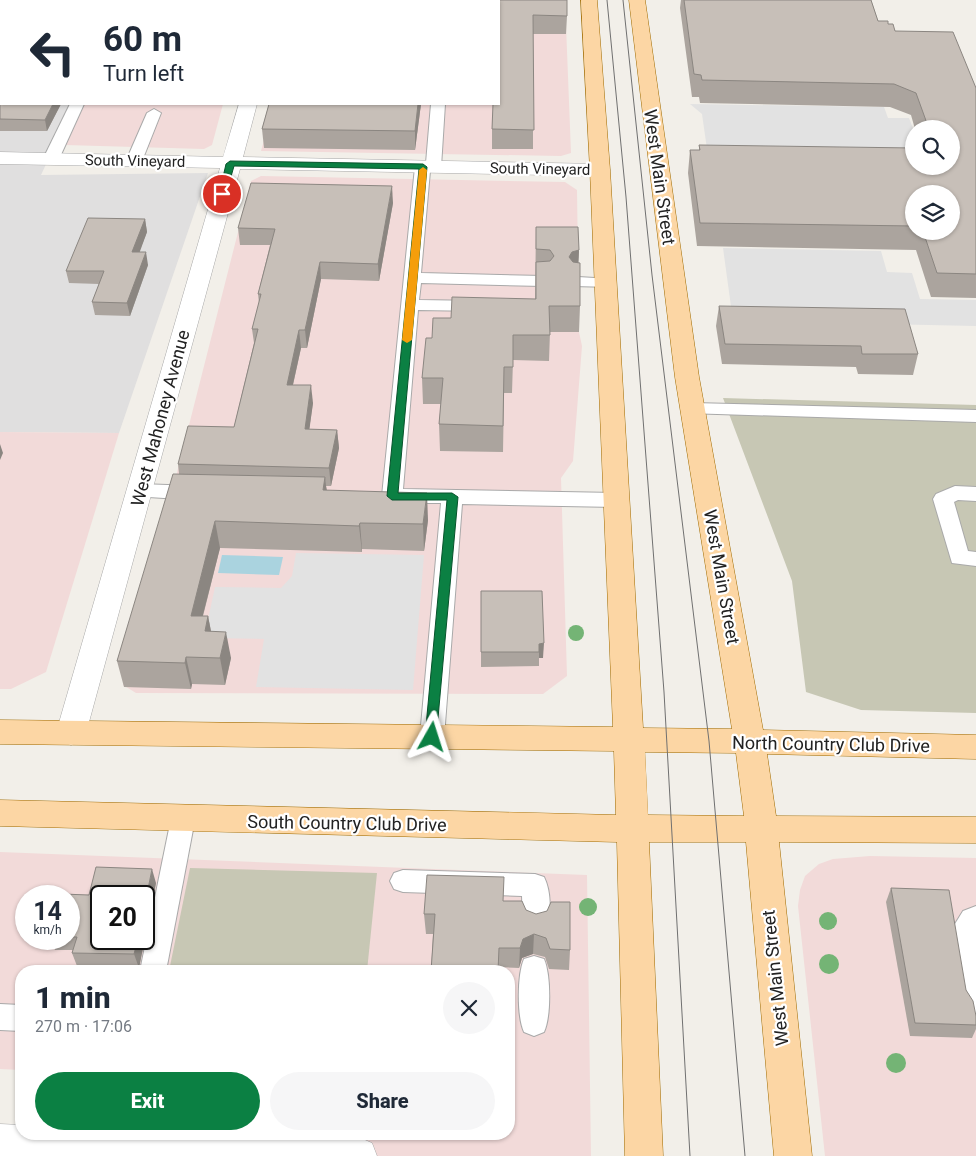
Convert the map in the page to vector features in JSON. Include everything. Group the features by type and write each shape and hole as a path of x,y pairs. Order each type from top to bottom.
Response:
{"main road":[{"path":"589,0 606,283 628,740 644,1156"},
{"name":"West Main Street","path":"637,0 693,409 751,742 762,829 792,1156"},
{"path":"0,732 628,740"},
{"name":"North Country Club Drive","path":"628,740 976,747"},
{"name":"South Country Club Drive","path":"0,813 183,819 762,829"},
{"path":"762,829 976,830"}],"street":[{"name":"West Mahoney Avenue","path":"70,733 248,105"},
{"name":"South Vineyard","path":"0,158 600,170"},
{"path":"0,1143 116,1141 358,1156"}],"lane":[{"path":"51,159 77,105"},
{"path":"438,105 382,496 616,500"},
{"path":"134,161 154,113"},
{"path":"414,278 542,281"},
{"path":"578,282 606,283"},
{"path":"410,305 498,306"},
{"path":"693,409 976,416"},
{"path":"140,491 210,493"},
{"path":"976,494 955,493 943,499 959,558 976,559"},
{"path":"432,737 452,497"},
{"path":"155,965 183,819"},
{"path":"403,881 536,885 536,921"},
{"path":"976,917 972,919 962,932 976,1003"},
{"path":"534,968 534,1022"},
{"path":"0,1017 15,1018"}],"shaded area":[{"path":"565,0 571,153 561,156 261,151 274,105 500,105 500,1"},
{"path":"690,104 884,107 888,118 909,118 910,120 905,120 905,170 708,156 702,114"},
{"path":"0,105 74,105 41,175 208,173 119,433 0,432"},
{"path":"84,105 223,105 212,145 204,149 65,145"},
{"path":"960,169 976,175 960,174"},
{"path":"261,176 565,182 577,190 579,332 582,346 573,461 561,478 567,676 543,694 136,693 123,685 251,181"},
{"path":"723,248 881,251 887,272 912,273 920,299 976,300 976,326 733,321"},
{"path":"723,398 976,405 976,713 861,710 806,692 792,581"},
{"path":"0,432 119,433 46,672 11,689 0,689"},
{"path":"296,553 424,555 413,690 256,687 264,639 204,638 215,587 281,588 292,576"},
{"path":"0,852 587,875 591,1156 310,1156 312,1140 515,1140 515,965 15,965 15,1070 0,1069"},
{"path":"870,856 976,858 976,1156 825,1156 798,906 800,890 805,876 819,864 833,859"},
{"path":"190,868 377,873 368,965 170,965"}],"water":[{"path":"222,555 283,557 279,575 218,573"}],"building":[{"path":"500,0 567,0 567,16 533,15 534,130 492,129 493,105 500,105"},
{"path":"684,0 871,0 878,21 888,21 888,24 893,24 895,31 953,32 976,88 976,274 937,273 926,240 960,240 960,185 905,185 905,226 700,223 690,150 700,150 699,145 905,148 905,175 960,175 960,120 926,120 916,93 894,84 702,80 701,75 694,74"},
{"path":"0,105 52,105 45,120 0,119"},
{"path":"269,105 418,105 415,131 262,129"},
{"path":"251,183 392,186 378,264 320,262 305,330 299,330 287,385 311,385 305,429 337,430 329,468 178,464 188,426 234,427 258,329 252,329 261,294 258,294 275,229 238,228"},
{"path":"88,218 145,219 132,252 146,252 127,303 92,302 104,271 66,271"},
{"path":"536,227 578,227 579,250 572,252 569,257 573,262 580,263 580,306 549,306 550,335 513,335 513,367 504,367 503,426 439,424 443,378 422,378 426,338 432,338 433,318 451,318 452,297 536,299 536,262 550,261 554,256 550,250 536,249"},
{"path":"719,306 905,309 918,354 862,354 861,346 725,344"},
{"path":"173,474 325,477 323,490 427,493 423,524 360,523 359,526 215,521 191,616 208,616 205,631 226,632 220,658 186,657 185,663 117,661"},
{"path":"481,591 542,591 544,643 539,644 539,652 481,652"},
{"path":"96,867 152,869 149,885 92,885"},
{"path":"427,875 504,877 503,901 522,901 526,910 536,914 547,911 551,902 570,902 570,950 550,949 546,938 534,934 523,939 520,948 499,948 498,965 431,965 435,914 424,914"},
{"path":"891,888 949,890 966,990 973,1001 976,1025 915,1023"},
{"path":"90,891 90,950 135,950 134,954 72,953 73,950 80,950 80,895 89,895"}],"tram line":[{"path":"607,0 626,197 664,692 690,1156"},
{"path":"623,0 652,275 709,741 745,1156"}],"slow traffic":[{"path":"407,340 423,170"}],"route":[{"path":"222,194 230,164 423,167 392,496 452,497 432,737"}]}
